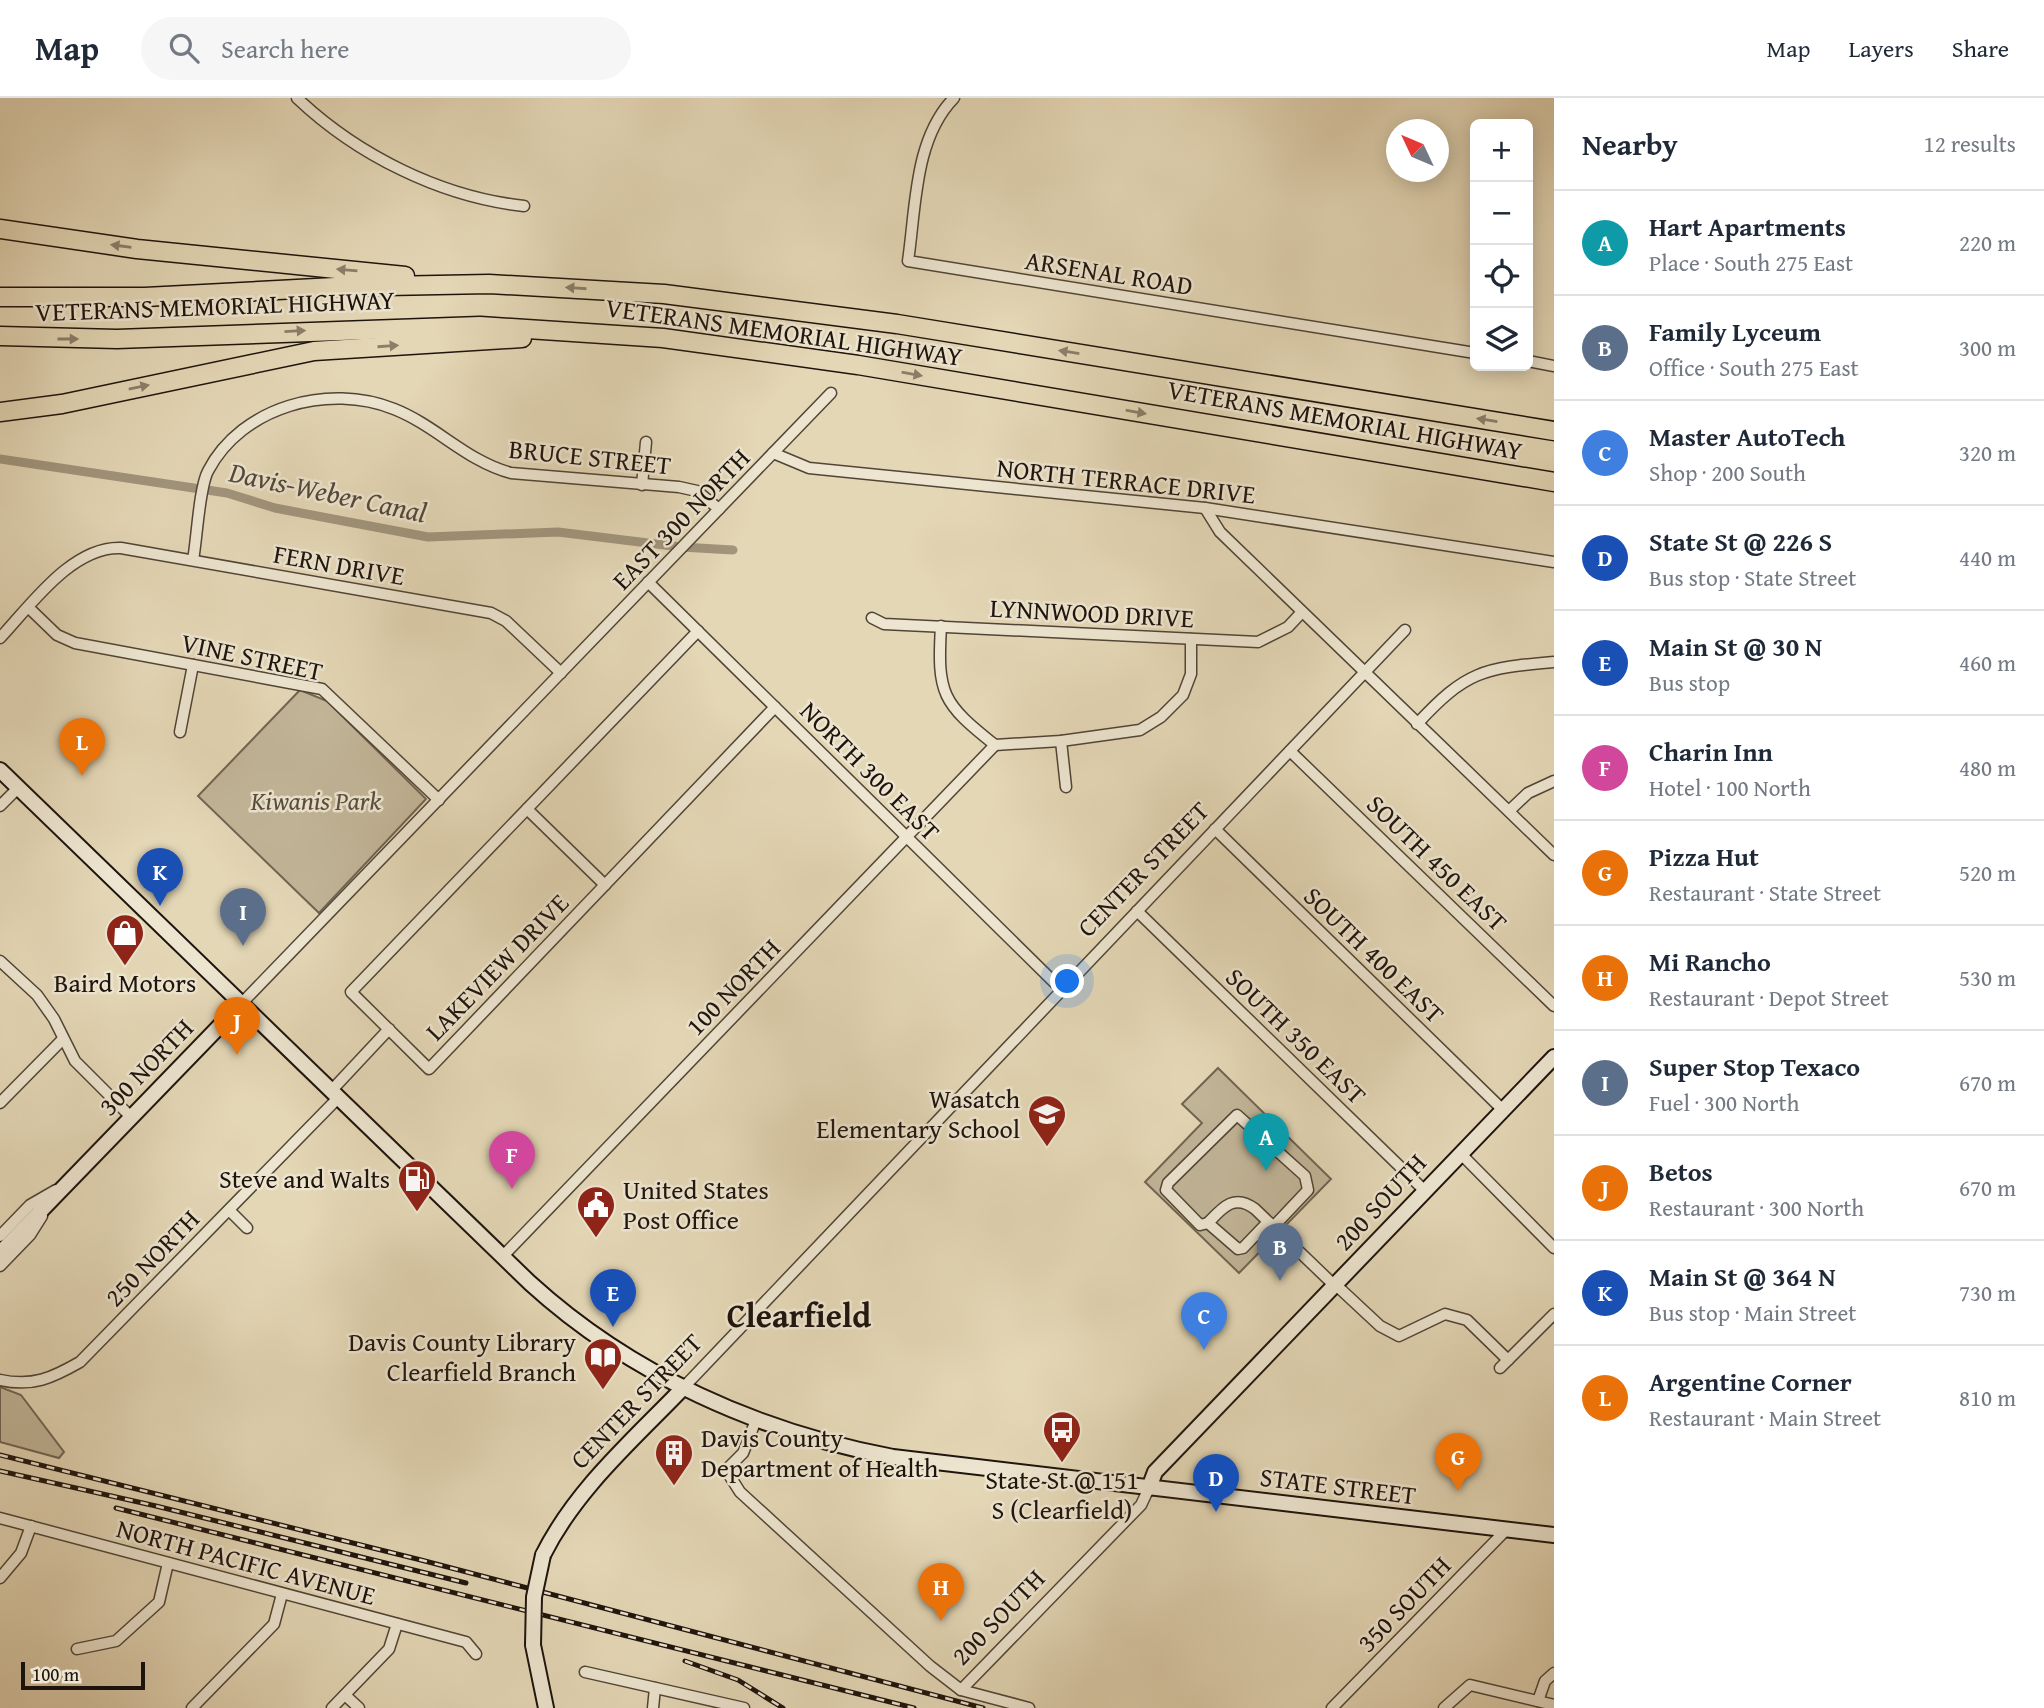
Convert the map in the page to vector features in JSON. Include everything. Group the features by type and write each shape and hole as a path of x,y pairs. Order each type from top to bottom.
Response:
{"highway":[{"path":"0,229 137,249 489,284"},
{"name":"VETERANS MEMORIAL HIGHWAY","path":"0,297 132,298 335,287 489,284 664,294 897,324 1554,431"},
{"name":"VETERANS MEMORIAL HIGHWAY","path":"0,336 117,339 480,326 663,338 858,365 1554,482"},
{"path":"0,412 62,404 314,351 598,333"}],"main road":[{"name":"STATE STREET","path":"0,770 502,1257 567,1315 633,1360 683,1388 756,1420 826,1443 892,1457 1554,1535"},
{"name":"300 NORTH","path":"0,1253 241,1004"},
{"name":"200 SOUTH","path":"1149,1488 1155,1472 1460,1153 1551,1064"},
{"name":"CENTER STREET","path":"546,1708 533,1645 534,1597 543,1555 556,1530 585,1490 683,1388"}],"street":[{"path":"297,98 340,136 365,151 464,195 524,206"},
{"name":"ARSENAL ROAD","path":"954,98 942,111 928,135 908,261 1470,352"},
{"path":"1533,362 1554,366"},
{"name":"EAST 300 NORTH","path":"561,673 831,393"},
{"name":"BRUCE STREET","path":"193,560 205,481 220,452 239,432 263,417 311,399 362,399 394,408 435,430 489,467 510,472 696,491 719,509"},
{"path":"642,485 646,442"},
{"name":"NORTH TERRACE DRIVE","path":"773,453 809,468 1205,508 1554,562"},
{"path":"1205,508 1220,532 1554,855"},
{"name":"FERN DRIVE","path":"29,608 76,560 89,552 116,547 492,613 506,621 561,673"},
{"name":"NORTH 300 EAST","path":"648,582 1062,990"},
{"path":"0,638 29,608"},
{"name":"VINE STREET","path":"29,608 57,635 70,642 322,689 439,800"},
{"name":"LYNNWOOD DRIVE","path":"872,618 884,624 1258,642 1288,627 1302,612"},
{"path":"941,626 938,672 944,696 965,722 995,745 1061,741 1140,730 1161,717 1183,695 1191,674 1191,639"},
{"name":"LAKEVIEW DRIVE","path":"698,631 351,992 429,1069 775,707"},
{"name":"CENTER STREET","path":"683,1388 1405,631"},
{"path":"1417,724 1465,679 1506,666 1554,662"},
{"path":"180,732 192,665"},
{"name":"300 NORTH","path":"241,1004 561,673"},
{"path":"1061,741 1066,787"},
{"name":"100 NORTH","path":"502,1257 995,745"},
{"name":"SOUTH 450 EAST","path":"1290,751 1554,1006"},
{"path":"1509,811 1528,793 1554,781"},
{"path":"0,806 18,788"},
{"name":"LAKEVIEW DRIVE","path":"527,809 605,885"},
{"name":"SOUTH 400 EAST","path":"1215,830 1503,1110"},
{"name":"SOUTH 350 EAST","path":"1137,911 1425,1191"},
{"path":"1,961 37,995 54,1018 62,1040 89,1077 131,1117"},
{"name":"LAKEVIEW DRIVE","path":"335,1095 389,1029"},
{"path":"0,1103 62,1040"},
{"name":"250 NORTH","path":"0,1380 29,1384 49,1380 80,1362 229,1210 335,1095"},
{"path":"1208,1223 1238,1249 1243,1248 1271,1224 1308,1191 1308,1182 1287,1159 1237,1115 1168,1183 1168,1194 1200,1225 1208,1223 1226,1204 1234,1201 1249,1204 1271,1224 1380,1326 1399,1336 1445,1314 1467,1320 1508,1360"},
{"path":"1460,1153 1554,1248"},
{"path":"0,1236 30,1205 65,1185"},
{"path":"0,1266 30,1235 65,1185"},
{"path":"229,1210 247,1228"},
{"path":"1500,1368 1554,1314"},
{"path":"756,1420 744,1452 726,1470 740,1492 930,1667 961,1690 1029,1708"},
{"name":"200 SOUTH","path":"961,1690 1141,1505 1149,1488"},
{"name":"NORTH PACIFIC AVENUE","path":"0,1518 466,1642 476,1654"},
{"path":"0,1578 21,1553 31,1526"},
{"name":"350 SOUTH","path":"1332,1708 1506,1530"},
{"path":"77,1649 116,1641 159,1602 169,1563"},
{"path":"192,1708 274,1624 282,1594"},
{"path":"332,1708 389,1649 397,1624"},
{"path":"585,1672 744,1708"},
{"path":"1538,1701 1545,1681 1554,1673"},
{"path":"1444,1708 1470,1685 1554,1705"},
{"path":"653,1708 656,1688"},
{"path":"345,1695 359,1708"}],"green space":[{"name":"Kiwanis Park","path":"300,690 327,701 426,799 319,913 198,796"},
{"path":"1218,1068 1331,1179 1239,1273 1145,1182 1202,1123 1182,1104"},
{"path":"0,1387 21,1395 64,1452 59,1458 0,1442"}],"waterway":[{"name":"Davis-Weber Canal","path":"0,459 227,493 275,508 428,537 558,532 681,547 733,550"}],"railway":[{"path":"0,1455 421,1560 983,1708"},
{"path":"0,1471 156,1506 466,1583"},
{"path":"116,1508 914,1708"},
{"path":"685,1661 738,1680 783,1708"}],"place":[{"name":"Argentine Corner","path":"82,776"},
{"name":"Main St @ 364 N","path":"160,906"},
{"name":"Super Stop Texaco","path":"243,946"},
{"name":"Baird Motors","path":"125,967"},
{"name":"Betos","path":"237,1055"},
{"name":"Wasatch Elementary School","path":"1047,1148"},
{"name":"Hart Apartments","path":"1266,1171"},
{"name":"Charin Inn","path":"512,1189"},
{"name":"Steve and Walts","path":"417,1213"},
{"name":"United States Post Office","path":"596,1239"},
{"name":"Family Lyceum","path":"1280,1281"},
{"name":"Main St @ 30 N","path":"613,1327"},
{"name":"Master AutoTech","path":"1204,1350"},
{"name":"Davis County Library Clearfield Branch","path":"603,1391"},
{"name":"State St @ 151 S (Clearfield)","path":"1062,1464"},
{"name":"Davis County Department of Health","path":"674,1487"},
{"name":"Pizza Hut","path":"1458,1491"},
{"name":"State St @ 226 S","path":"1216,1512"},
{"name":"Mi Rancho","path":"941,1621"}],"district":[{"name":"Clearfield","path":"799,1315"}]}
